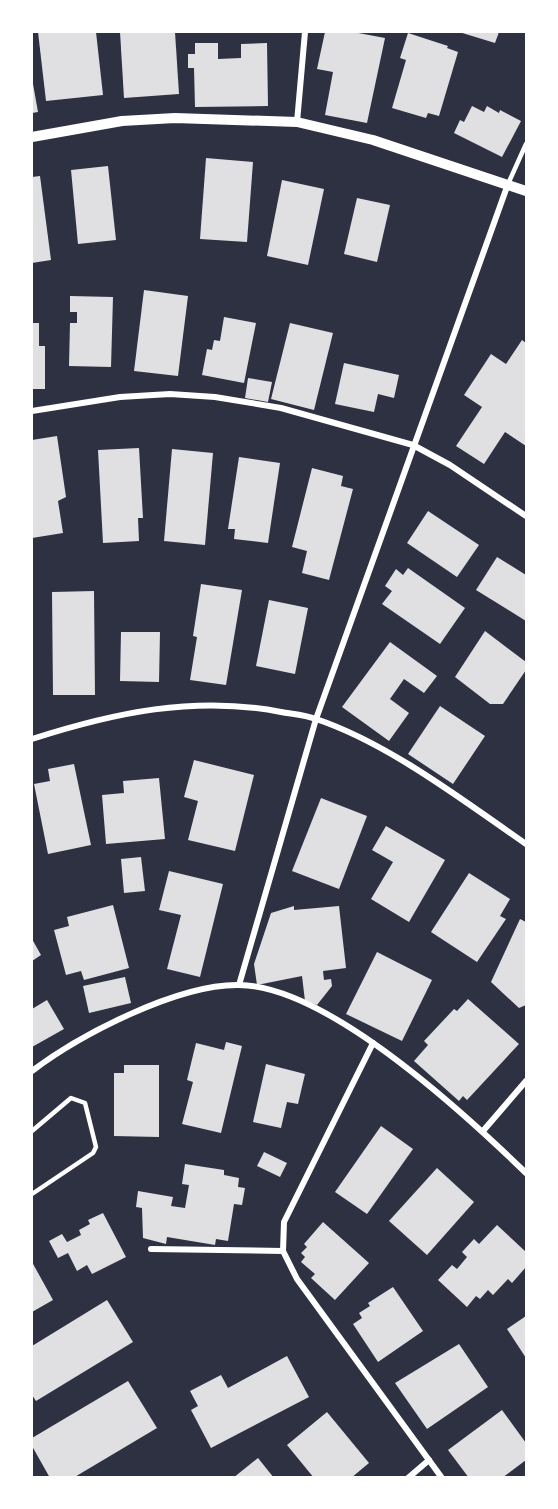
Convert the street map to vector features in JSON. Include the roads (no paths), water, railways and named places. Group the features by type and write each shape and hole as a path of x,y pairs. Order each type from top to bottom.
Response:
{"street":[{"path":"297,122 305,32"},
{"path":"32,137 143,120 297,122 374,140 526,191"},
{"path":"238,985 316,719 508,184"},
{"path":"32,411 120,397 170,394 215,397 281,408 413,445 450,465 526,516"},
{"path":"32,739 94,719 193,704 255,706 316,719 378,748 460,798 526,844"},
{"path":"32,1071 58,1052 133,1014 173,998 217,987 238,985 262,988 299,1000 373,1043 483,1131 526,1173"},
{"path":"373,1043 284,1222 283,1251 297,1279 442,1478"},
{"path":"483,1131 526,1081"},
{"path":"151,1249 283,1251"},
{"path":"408,1478 429,1460"}],"lane":[{"path":"508,184 526,144"},
{"path":"32,1131 71,1098 79,1099 85,1103 96,1147 93,1153 32,1194"}]}
